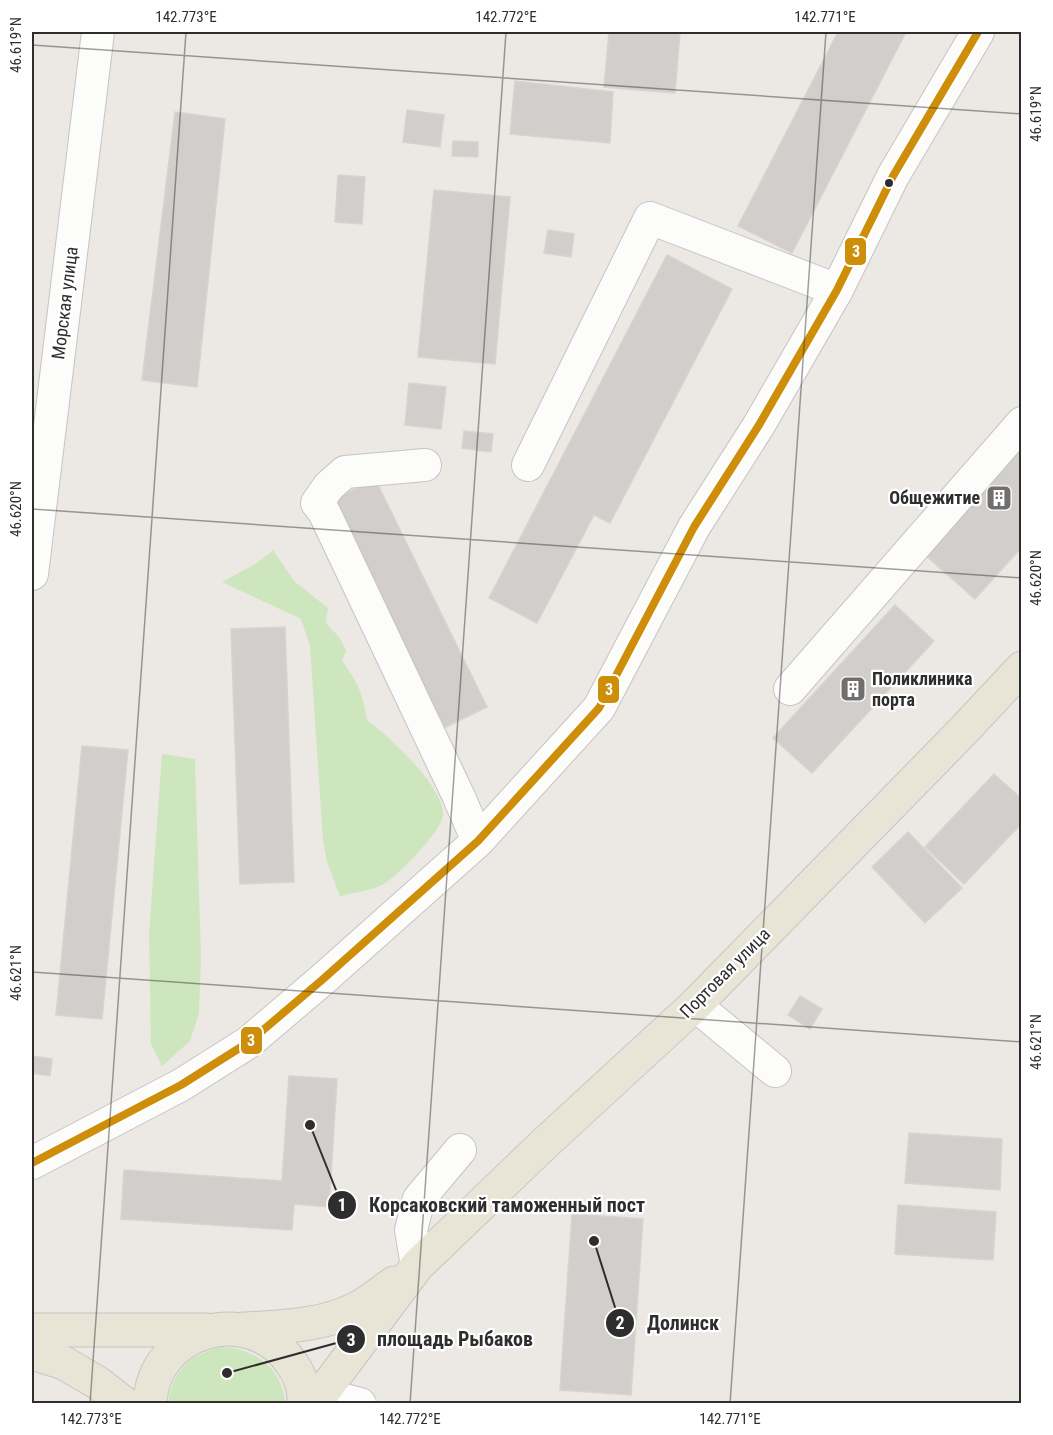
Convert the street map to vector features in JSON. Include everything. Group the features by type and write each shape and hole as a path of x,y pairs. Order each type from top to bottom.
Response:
{"main road":[{"name":"Портовая улица","path":"417,1266 543,1145 695,1005 1022,668"},
{"path":"32,1330 288,1327 329,1319 362,1305 417,1266"},
{"path":"150,1404 158,1370 172,1351 191,1337 227,1329 263,1336 283,1351 297,1371 304,1395 313,1400 417,1266"},
{"path":"32,1353 64,1362 98,1383 124,1404"}],"street":[{"name":"Морская улица","path":"32,566 98,32"},
{"path":"32,1164 181,1085 249,1042 478,841 599,708 694,527 759,426 837,290 893,176 978,32"},
{"path":"528,465 651,218 837,290"},
{"path":"790,689 1022,423"},
{"path":"425,465 345,472 329,486 317,503 478,841"},
{"path":"695,1005 775,1071"},
{"path":"417,1266 411,1230 418,1199 460,1150"},
{"path":"313,1400 360,1404"}],"green space":[{"path":"273,550 294,581 328,608 326,623 339,638 346,651 342,660 359,688 367,720 414,763 435,791 441,804 443,815 441,822 427,843 396,875 371,889 340,896 327,862 323,840 310,646 301,619 222,582 257,563"},
{"path":"162,754 195,759 201,959 199,1013 190,1041 162,1066 151,1044 149,934"},
{"path":"220,1347 244,1351 264,1362 279,1379 285,1403 168,1403 170,1391 178,1373 184,1366 199,1355"}],"building":[{"path":"609,32 680,32 675,93 604,87"},
{"path":"838,32 906,32 792,253 738,226"},
{"path":"515,81 613,92 610,143 510,134"},
{"path":"407,110 444,115 440,147 403,142"},
{"path":"175,112 225,119 197,387 142,380"},
{"path":"453,141 478,142 478,157 452,156"},
{"path":"338,175 365,177 362,224 335,222"},
{"path":"434,190 510,197 495,364 418,357"},
{"path":"548,230 574,234 571,257 544,253"},
{"path":"667,255 732,289 610,523 594,515 537,623 489,598"},
{"path":"409,383 446,387 441,429 405,425"},
{"path":"464,431 493,434 491,452 462,448"},
{"name":"Общежитие","path":"1022,448 1022,547 975,599 925,555"},
{"path":"375,479 487,707 440,730 328,502"},
{"name":"Поликлиника порта","path":"895,605 934,641 812,773 773,738"},
{"path":"285,627 294,882 240,884 231,629"},
{"path":"82,746 128,750 102,1019 56,1015"},
{"path":"994,774 1022,799 1022,823 964,884 925,847"},
{"path":"908,832 962,888 925,923 872,867"},
{"path":"800,996 822,1009 810,1029 788,1015"},
{"path":"32,1056 52,1059 50,1076 32,1073"},
{"path":"289,1076 337,1079 329,1207 294,1204 292,1230 121,1219 124,1170 282,1181"},
{"path":"909,1133 1002,1139 1000,1190 905,1183"},
{"path":"898,1205 996,1212 993,1260 895,1254"},
{"path":"572,1214 643,1219 631,1395 560,1390"}],"transit line":[{"name":"3","path":"32,1163 181,1085 249,1042 478,841 599,708 694,527 759,425 837,290 893,176 978,32"}],"place":[{"name":"Общежитие","path":"999,498"},
{"name":"Поликлиника порта","path":"853,689"},
{"name":"Корсаковский таможенный пост","path":"310,1125"},
{"name":"Долинск","path":"594,1241"},
{"name":"площадь Рыбаков","path":"227,1373"}]}
